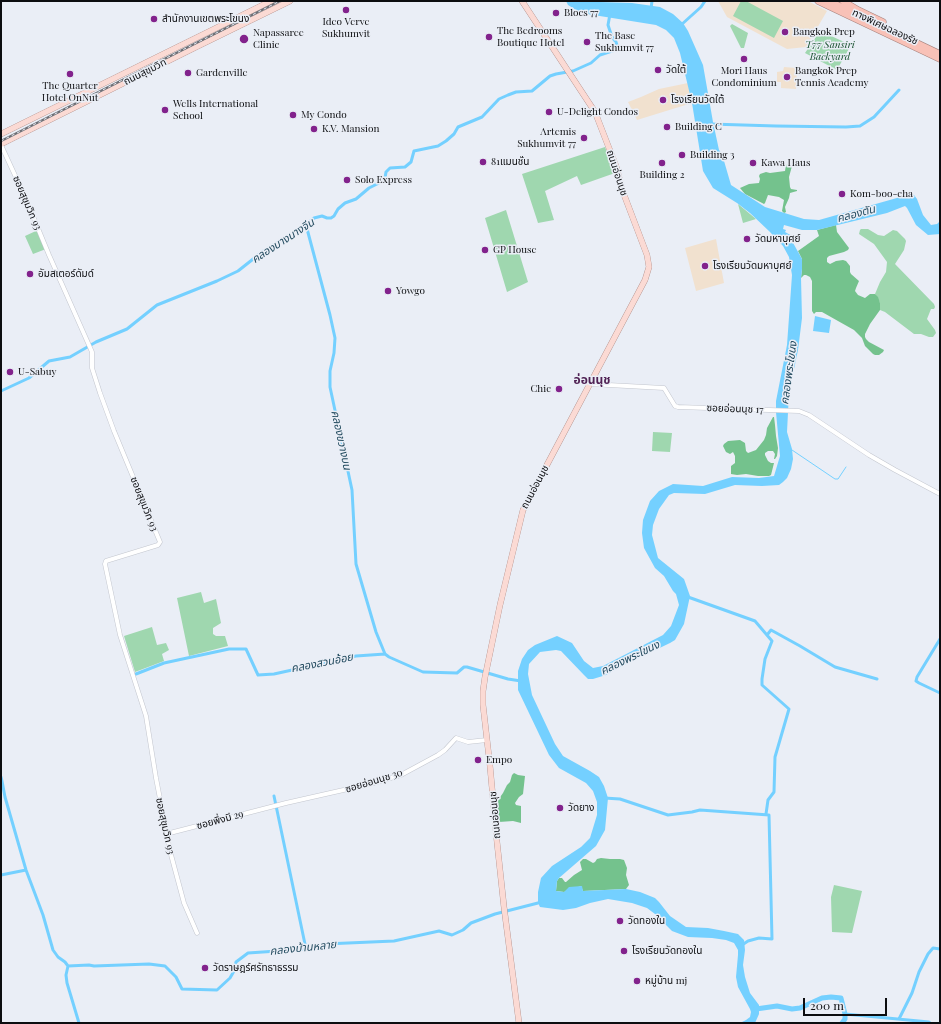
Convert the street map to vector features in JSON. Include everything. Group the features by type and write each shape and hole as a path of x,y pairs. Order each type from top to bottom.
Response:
{"highway":[{"name":"ทางพิเศษฉลองรัช","path":"818,1 940,59"},
{"name":"ทางพิเศษฉลองรัช","path":"830,1 940,52"},
{"path":"843,1 858,10 928,44 940,52"}],"main road":[{"name":"ถนนสุขุมวิท","path":"1,134 271,1"},
{"path":"271,1 274,8"},
{"name":"ถนนสุขุมวิท","path":"1,144 290,1"},
{"name":"ถนนอ่อนนุช","path":"517,1023 482,705 484,677 522,511 645,280 649,264 601,128 594,113 579,88 520,1"},
{"path":"84,94 88,101"}],"street":[{"name":"ซอยสุขุมวิท 93","path":"1,144 92,352 92,368 106,409 160,542 158,545 106,561 105,564 120,635 146,716 170,851 184,903 197,933"},
{"name":"ซอยอ่อนนุช 17","path":"589,384 664,388 675,406 678,407 796,410 804,412 869,455 940,494"},
{"name":"ซอยอ่อนนุช 30","path":"276,806 356,788 401,775 438,755 456,738 468,742 486,740"},
{"name":"ซอยพึ่งมี 29","path":"166,834 276,806"}],"shaded area":[{"name":"Bangkok Prep","path":"718,1 808,1 827,11 806,47 787,49 727,17"},
{"name":"Bangkok Prep","path":"784,67 797,68 796,89 781,88 781,82 777,82 777,72 783,71"},
{"name":"โรงเรียนวัดใต้","path":"688,83 692,103 637,120 628,102 659,89"},
{"name":"โรงเรียนวัดมหาบุศย์","path":"716,239 724,283 696,291 685,248"}],"green space":[{"path":"741,1 746,1 783,21 774,38 733,16"},
{"path":"732,24 748,33 744,48 741,48 730,26"},
{"name":"T77 Sansiri Backyard","path":"820,31 851,45 837,70 805,53"},
{"path":"605,147 615,173 581,185 577,176 545,191 554,220 538,223 522,174"},
{"path":"790,164 792,166 789,177 790,187 791,189 797,191 790,193 785,207 786,212 784,213 782,211 784,200 779,197 768,195 764,204 745,194 740,188 749,184 759,183 760,174 766,172 770,173 785,171 786,165"},
{"path":"738,204 756,219 743,223"},
{"path":"506,210 528,282 507,292 485,218"},
{"path":"836,225 837,232 849,248 844,252 829,256 827,258 827,262 830,264 836,261 846,261 850,266 851,274 859,281 855,291 858,295 865,298 870,294 875,294 878,297 880,310 870,324 865,337 869,342 884,350 879,355 873,354 865,346 862,338 854,330 822,312 816,312 814,314 812,311 812,281 810,277 806,275 801,278 802,259 798,251 819,236 817,230"},
{"path":"861,229 868,229 878,235 884,236 893,230 897,231 905,239 904,250 895,264 934,304 935,307 934,309 931,309 927,319 936,333 933,337 914,334 885,312 880,310 880,303 875,294 886,272 887,262 874,244 859,234"},
{"path":"38,230 46,249 33,254 25,236"},
{"path":"773,417 778,448 777,456 774,459 775,454 773,451 768,451 765,453 768,461 774,463 771,475 758,476 731,474 731,466 735,463 735,456 733,452 730,454 726,452 723,446 724,444 728,441 740,440 745,443 746,451 748,453 756,450 764,440 767,428"},
{"path":"653,432 672,433 670,452 652,451"},
{"path":"201,592 204,603 216,599 221,623 213,628 213,634 216,636 225,636 228,646 189,656 177,598"},
{"path":"152,627 157,645 166,643 169,650 162,654 164,661 135,672 124,636"},
{"path":"514,773 525,776 523,794 515,803 516,805 521,806 521,823 513,821 499,822 497,819 498,800"},
{"path":"583,859 593,863 597,859 624,860 627,868 626,875 629,885 626,889 583,891 581,886 564,892 556,891 557,881 559,878 562,878 566,882 582,870 580,862"},
{"path":"834,885 862,891 852,933 832,932 831,897"}],"water":[{"path":"566,1 632,3 660,7 673,14 683,23 703,65 719,150 722,154 731,185 765,207 804,219 819,220 911,194 917,199 923,215 931,225 937,224 940,221 940,234 928,235 916,225 905,206 887,213 817,230 802,230 784,225 783,229 786,230 785,232 794,237 792,241 802,259 802,318 798,350 789,393 787,432 793,459 787,478 779,485 735,485 705,494 674,493 669,495 659,509 653,525 652,535 658,558 684,579 690,596 684,624 675,640 606,675 593,679 588,679 561,651 556,650 540,652 529,664 528,674 532,695 555,744 563,756 599,777 608,798 605,830 596,846 559,878 557,881 556,891 564,892 569,887 582,886 583,891 626,889 640,892 655,898 670,916 686,927 708,928 738,934 744,940 745,950 743,965 745,977 750,993 759,1005 759,1014 755,1023 740,1023 750,1017 751,1012 738,987 736,977 738,950 734,943 712,938 688,937 672,931 647,908 632,903 608,899 563,910 540,907 538,903 538,892 541,878 552,866 581,847 590,838 597,815 597,802 593,791 586,783 559,768 549,755 518,690 518,671 522,659 528,650 535,645 557,636 572,643 584,661 593,668 603,666 663,635 671,626 679,605 676,594 664,576 655,568 644,548 642,533 643,520 650,501 659,491 673,484 703,486 732,477 759,478 774,476 780,456 776,401 787,345 792,275 789,257 783,246 750,213 713,188 703,171 692,103 680,53 674,38 666,30 656,25 581,13 568,5"},
{"path":"815,316 831,320 829,333 813,331"}],"waterway":[{"path":"651,9 652,1"},
{"path":"681,25 701,7 705,1"},
{"name":"คลองบางนางจีน","path":"1,391 29,378 49,361 70,357 96,342 127,329 157,305 238,271 262,252 306,225 314,218 322,216 331,218 345,203 356,199 369,188 383,181 386,172 390,168 405,167 411,162 414,151 438,146 454,134 458,127 482,117 499,99 516,92 532,91 550,76 573,71 591,63 600,55 615,50 617,45 612,37 608,25 610,14"},
{"path":"710,124 860,126 874,117 899,90"},
{"name":"คลองขวางบน","path":"306,225 335,338 334,353 330,371 330,387 352,490 356,564 376,632 385,654"},
{"path":"792,450 835,479 838,479 846,467"},
{"path":"688,597 755,621 772,641 765,659 762,685 789,709 775,757 774,792 768,800 766,814"},
{"path":"767,635 771,630 835,667 877,679"},
{"path":"940,639 916,681 940,693"},
{"name":"คลองสวนอ้อย","path":"136,674 164,663 229,649 246,649 258,675 274,674 356,656 385,654 423,672 457,673 464,667 467,667 508,679 521,681"},
{"path":"1,777 5,797 26,870 43,915 53,950 68,966"},
{"path":"274,796 306,949"},
{"path":"604,798 620,799 668,815 700,810 769,815 772,939 759,938 748,941 742,945"},
{"path":"1,875 26,870"},
{"name":"คลองบ้านหลาย","path":"79,1023 67,983 66,975 68,966 149,964 165,966 176,977 182,989 217,990 230,978 234,971 236,962 248,953 307,949 325,944 394,941 439,931 452,935 463,930 471,923 495,914 542,901"},
{"path":"899,1019 912,993 919,972 928,954 933,948 940,949"},
{"path":"756,1009 777,1006 792,1009 800,1008 822,998 841,998 845,1014 845,1019 842,1023"},
{"path":"845,1014 930,1023"}],"railway":[{"path":"1,141 280,1"}],"place":[{"name":"Ideo Verve Sukhumvit","path":"346,10"},
{"name":"Blocs 77","path":"556,13"},
{"name":"สำนักงานเขตพระโขนง","path":"154,19"},
{"name":"Bangkok Prep","path":"785,32"},
{"name":"The Bedrooms Boutique Hotel","path":"489,37"},
{"name":"Napassaree Clinic","path":"244,39"},
{"name":"The Base Sukhumvit 77","path":"587,42"},
{"name":"Mori Haus Condominium","path":"744,59"},
{"name":"วัดใต้","path":"658,70"},
{"name":"Gardenville","path":"188,73"},
{"name":"The Quarter Hotel OnNut","path":"70,74"},
{"name":"Bangkok Prep Tennis Academy","path":"787,77"},
{"name":"โรงเรียนวัดใต้","path":"663,100"},
{"name":"Wells International School","path":"165,110"},
{"name":"U-Delight Condos","path":"549,112"},
{"name":"My Condo","path":"293,115"},
{"name":"Building C","path":"667,127"},
{"name":"K.V. Mansion","path":"314,129"},
{"name":"Artemis Sukhumvit 77","path":"584,138"},
{"name":"Building 3","path":"682,155"},
{"name":"81แมนชั่น","path":"483,162"},
{"name":"Building 2","path":"662,163"},
{"name":"Kawa Haus","path":"753,163"},
{"name":"Solo Express","path":"347,180"},
{"name":"Kom-boo-cha","path":"842,194"},
{"name":"วัดมหาบุศย์","path":"747,239"},
{"name":"GP House","path":"485,250"},
{"name":"โรงเรียนวัดมหาบุศย์","path":"705,266"},
{"name":"อัมสเตอร์ดัมด์","path":"30,274"},
{"name":"Yowgo","path":"388,291"},
{"name":"U-Sabuy","path":"10,372"},
{"name":"Chic","path":"559,389"},
{"name":"Empo","path":"478,760"},
{"name":"วัดยาง","path":"560,808"},
{"name":"วัดทองใน","path":"620,921"},
{"name":"โรงเรียนวัดทองใน","path":"624,951"},
{"name":"วัดราษฎร์ศรัทธาธรรม","path":"205,968"},
{"name":"หมู่บ้าน mj","path":"637,981"}],"district":[{"name":"อ่อนนุช","path":"592,380"}],"water label":[{"name":"คลองตัน","path":"856,214"},
{"name":"คลองพระโขนง","path":"789,373"},
{"name":"คลองพระโขนง","path":"630,658"}]}
